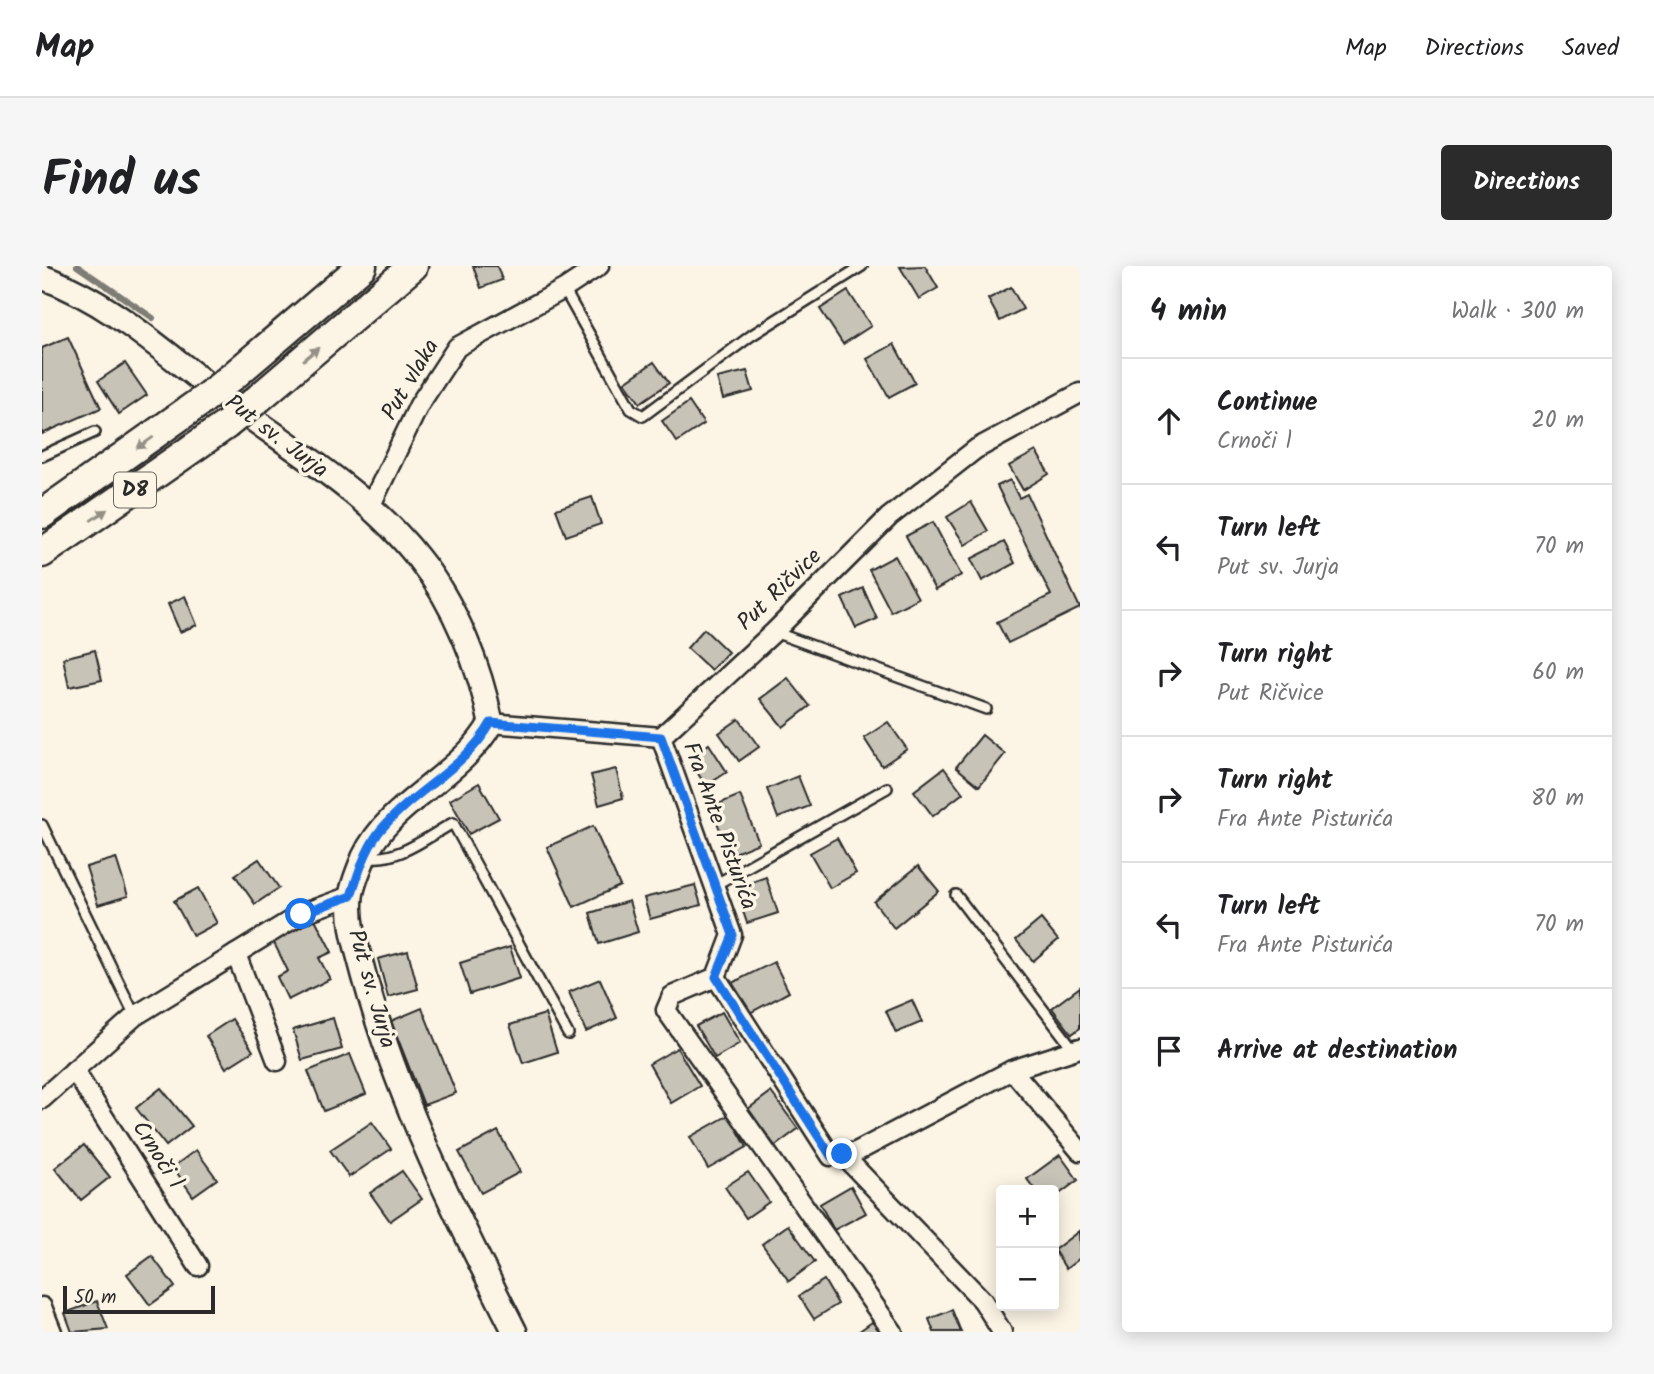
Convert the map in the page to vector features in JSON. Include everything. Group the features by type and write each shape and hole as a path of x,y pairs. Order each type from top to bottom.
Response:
{"main road":[{"name":"D8","path":"42,514 198,390 232,377 362,266"},
{"name":"D8","path":"42,553 226,425 412,266"}],"street":[{"name":"Put vlaka","path":"370,507 419,405 457,347 565,289 599,266"},
{"name":"Put sv. Jurja","path":"42,277 68,286 126,321 198,390 370,507 419,559 445,601 470,651 486,698 491,723 480,743 380,832 365,856 351,896 351,922 378,1026 443,1188 516,1332"},
{"name":"Put Ričvice","path":"661,737 774,632 889,517 965,458 1033,417 1080,393"},
{"path":"491,723 661,737"},
{"name":"Fra Ante Pisturića","path":"661,737 733,935 716,977"},
{"path":"42,1099 135,1016 301,914 351,896"},
{"path":"236,954 277,1060"},
{"path":"893,1332 666,1010 672,996 716,977 831,1156 856,1152 1012,1070 1077,1049"},
{"name":"Crnoči l","path":"74,1070 198,1266"},
{"path":"1012,1070 1080,1151"},
{"path":"842,1154 983,1301 1002,1332"},
{"path":"42,1307 52,1332"}],"lane":[{"path":"565,289 631,410 643,416 752,335 862,266"},
{"path":"42,456 95,432"},
{"path":"774,632 986,709"},
{"path":"713,886 887,788"},
{"path":"365,856 380,859 396,854 453,823 568,1034"},
{"path":"42,825 135,1016"},
{"path":"956,895 1077,1049"}],"building":[{"path":"473,266 497,266 502,280 481,288"},
{"path":"925,266 938,288 919,299 900,267"},
{"path":"1011,287 1023,309 1000,321 988,299"},
{"path":"848,291 871,326 843,344 820,309"},
{"path":"68,337 101,408 42,434 42,348"},
{"path":"894,344 915,383 889,397 867,359"},
{"path":"654,362 669,383 640,403 625,382"},
{"path":"125,363 147,395 119,414 98,381"},
{"path":"747,371 753,391 723,399 717,378"},
{"path":"689,402 704,424 677,442 662,421"},
{"path":"1036,451 1049,474 1023,490 1009,466"},
{"path":"1010,480 1019,498 1027,494 1080,608 1008,643 997,622 1051,595 997,486"},
{"path":"592,497 601,524 566,536 556,509"},
{"path":"971,502 988,531 965,545 947,517"},
{"path":"933,522 961,575 935,590 906,536"},
{"path":"1004,542 1015,563 982,581 971,559"},
{"path":"895,556 918,598 891,612 869,570"},
{"path":"863,588 877,619 856,628 842,598"},
{"path":"185,596 197,625 180,632 168,604"},
{"path":"704,629 728,652 711,670 687,648"},
{"path":"95,650 102,680 69,687 63,658"},
{"path":"788,678 810,706 783,727 760,699"},
{"path":"739,719 759,747 739,761 719,733"},
{"path":"888,722 907,749 882,766 864,738"},
{"path":"982,735 1005,754 979,786 956,767"},
{"path":"709,744 727,772 706,786 688,758"},
{"path":"944,768 963,793 933,816 914,791"},
{"path":"616,769 623,798 599,805 591,775"},
{"path":"798,776 810,806 778,818 767,789"},
{"path":"479,783 499,818 469,834 450,800"},
{"path":"740,795 759,843 730,855 711,807"},
{"path":"593,826 620,886 574,907 547,847"},
{"path":"837,838 856,873 830,888 810,853"},
{"path":"116,858 128,896 98,905 86,867"},
{"path":"259,859 279,888 255,904 235,875"},
{"path":"918,866 939,891 894,928 874,902"},
{"path":"766,877 778,913 747,923 735,888"},
{"path":"695,885 701,905 650,919 644,898"},
{"path":"198,888 217,923 193,936 174,901"},
{"path":"629,901 638,932 599,944 590,913"},
{"path":"315,919 332,952 319,958 330,979 288,1000 277,977 288,971 273,941"},
{"path":"1041,919 1058,940 1033,961 1016,940"},
{"path":"510,947 520,978 470,994 460,963"},
{"path":"408,951 418,989 388,997 378,959"},
{"path":"774,962 789,992 748,1014 732,983"},
{"path":"600,979 617,1018 586,1032 569,992"},
{"path":"1080,987 1080,1028 1072,1034 1052,1008"},
{"path":"912,1000 922,1022 896,1033 886,1011"},
{"path":"422,1008 456,1093 424,1105 391,1021"},
{"path":"722,1012 740,1043 715,1058 696,1026"},
{"path":"545,1014 557,1052 523,1063 510,1025"},
{"path":"333,1018 342,1049 302,1060 293,1030"},
{"path":"232,1019 253,1051 226,1068 206,1036"},
{"path":"677,1048 700,1086 671,1103 649,1064"},
{"path":"350,1054 366,1094 324,1111 308,1071"},
{"path":"161,1088 192,1126 166,1146 136,1108"},
{"path":"771,1092 798,1129 775,1146 748,1109"},
{"path":"729,1115 747,1147 708,1169 690,1137"},
{"path":"372,1122 391,1149 349,1177 330,1150"},
{"path":"498,1131 520,1172 481,1193 459,1152"},
{"path":"84,1145 110,1177 81,1200 55,1168"},
{"path":"196,1150 217,1179 193,1196 173,1167"},
{"path":"1060,1155 1078,1180 1059,1194 1059,1185 1031,1185 1027,1179"},
{"path":"402,1171 422,1199 390,1221 370,1193"},
{"path":"748,1172 769,1202 746,1218 725,1187"},
{"path":"851,1186 866,1213 834,1230 820,1204"},
{"path":"788,1225 815,1262 789,1281 762,1244"},
{"path":"1079,1231 1080,1258 1066,1269 1059,1258 1059,1246"},
{"path":"152,1256 175,1287 150,1305 127,1274"},
{"path":"824,1280 838,1304 814,1319 799,1296"},
{"path":"97,1301 108,1329 72,1332 65,1313"},
{"path":"952,1310 961,1332 934,1332 929,1319"},
{"path":"872,1322 880,1332 858,1332"}],"waterway":[{"path":"77,266 153,318"}],"route":[{"path":"301,914 351,896 365,856 380,832 480,743 491,723 661,737 733,935 716,977 831,1156 842,1154"}]}
